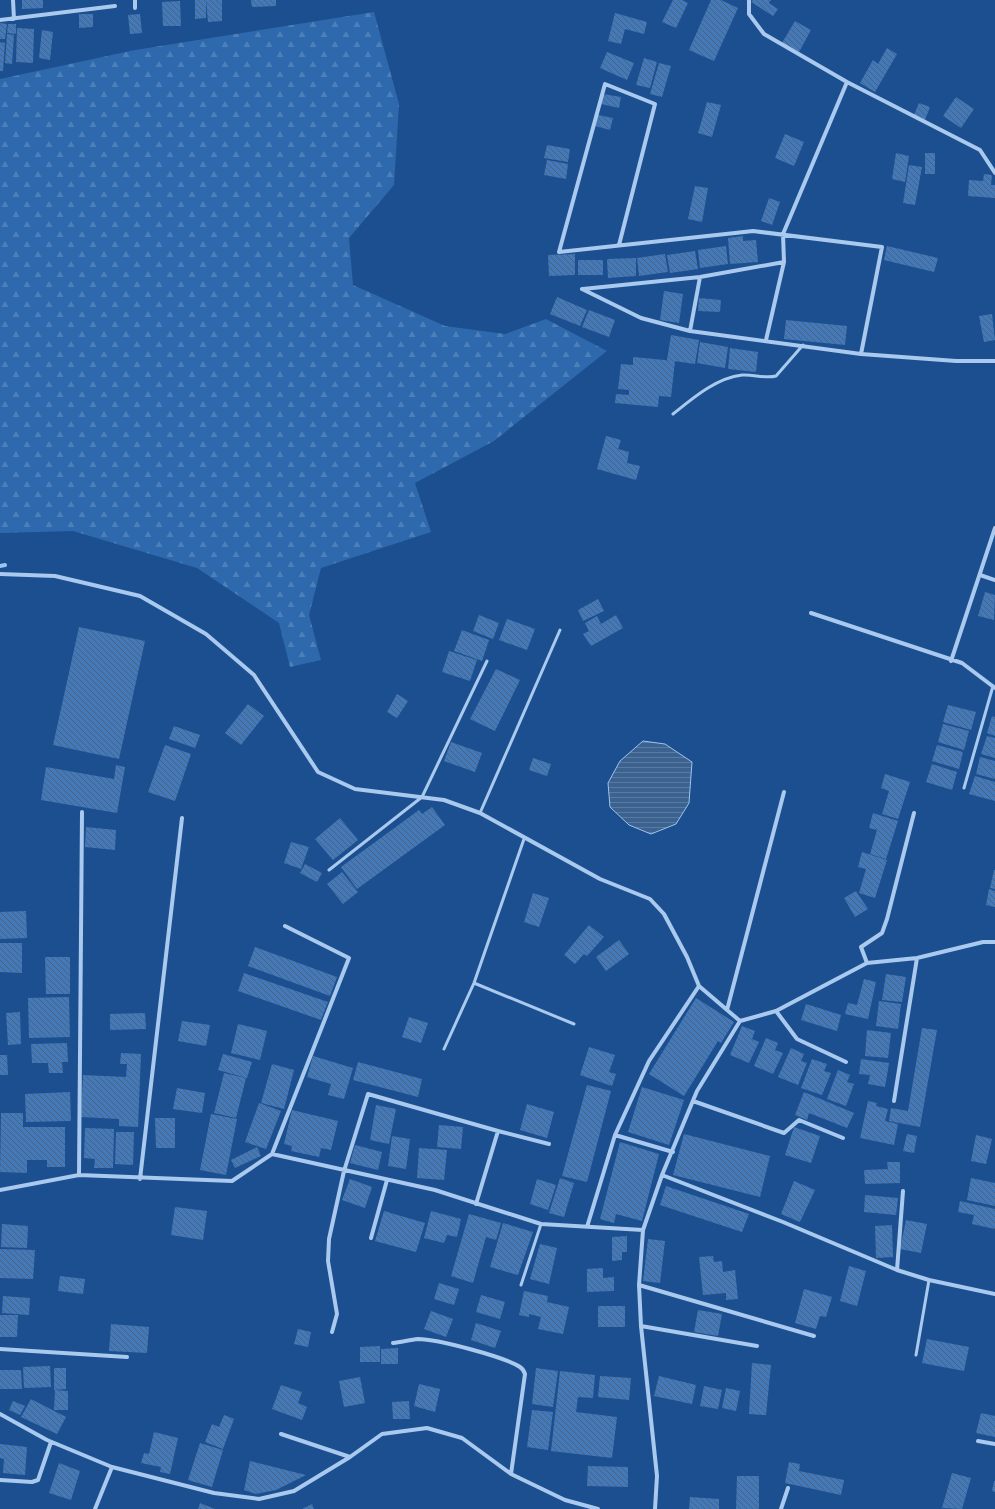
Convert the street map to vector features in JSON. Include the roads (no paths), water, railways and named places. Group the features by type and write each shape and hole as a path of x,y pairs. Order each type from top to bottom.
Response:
{"street":[{"path":"14,0 14,19"},
{"path":"135,0 135,8"},
{"path":"749,0 749,14 764,34 846,82 980,150 995,173"},
{"path":"0,20 115,6"},
{"path":"766,340 784,262 783,234 846,82"},
{"path":"619,245 655,104 605,84 559,252 753,231 882,247 861,354"},
{"path":"784,262 700,277 582,289 641,318 690,331 766,340 861,354 956,361 995,361"},
{"path":"690,331 700,277"},
{"path":"951,661 995,528"},
{"path":"0,574 55,576 140,596 206,634 254,675 318,772 355,789 444,800 480,813 600,879 650,899 664,914 687,957 699,986 740,1021"},
{"path":"980,575 995,580"},
{"path":"811,613 951,661 962,663 994,687"},
{"path":"726,1010 784,792"},
{"path":"79,1175 82,812"},
{"path":"867,963 861,947 882,933 914,813"},
{"path":"140,1179 182,818"},
{"path":"0,1190 79,1175 140,1179 232,1181 272,1154 350,958 285,926"},
{"path":"655,1509 657,1476 641,1326 639,1285 643,1230 662,1175 673,1152 697,1091 740,1021 776,1010 867,963 917,958 983,942 995,942"},
{"path":"894,1102 917,958"},
{"path":"587,1227 615,1135 650,1062 699,986"},
{"path":"776,1010 797,1039 846,1062"},
{"path":"332,1332 337,1314 328,1261 329,1239 344,1171 368,1094 549,1144"},
{"path":"693,1101 784,1133 799,1120 843,1138"},
{"path":"476,1204 498,1131"},
{"path":"615,1135 673,1152"},
{"path":"272,1154 435,1190 542,1224 643,1230"},
{"path":"662,1175 783,1222 896,1270 929,1280 995,1294"},
{"path":"371,1238 387,1180"},
{"path":"896,1270 903,1191"},
{"path":"639,1285 814,1336"},
{"path":"641,1326 757,1346"},
{"path":"393,1342 419,1339 441,1342 493,1356 523,1369 525,1374 511,1474"},
{"path":"0,1349 127,1357"},
{"path":"0,1414 51,1442 112,1468 214,1494 259,1499 294,1491 350,1457 382,1434 427,1428 462,1438 511,1474 565,1500 598,1509"},
{"path":"281,1434 350,1457"},
{"path":"978,1441 995,1444"},
{"path":"0,1480 32,1482 38,1480 51,1442"},
{"path":"95,1509 112,1468"},
{"path":"781,1509 788,1488"}],"lane":[{"path":"673,414 700,393 740,375 751,374 771,378 776,376 803,345"},
{"path":"480,813 560,630"},
{"path":"329,870 422,797 487,661"},
{"path":"964,788 994,687"},
{"path":"444,1049 474,983 524,838"},
{"path":"474,983 574,1024"},
{"path":"522,1285 542,1224"},
{"path":"916,1355 929,1280"}],"waterway":[{"path":"0,566 5,565"}]}
